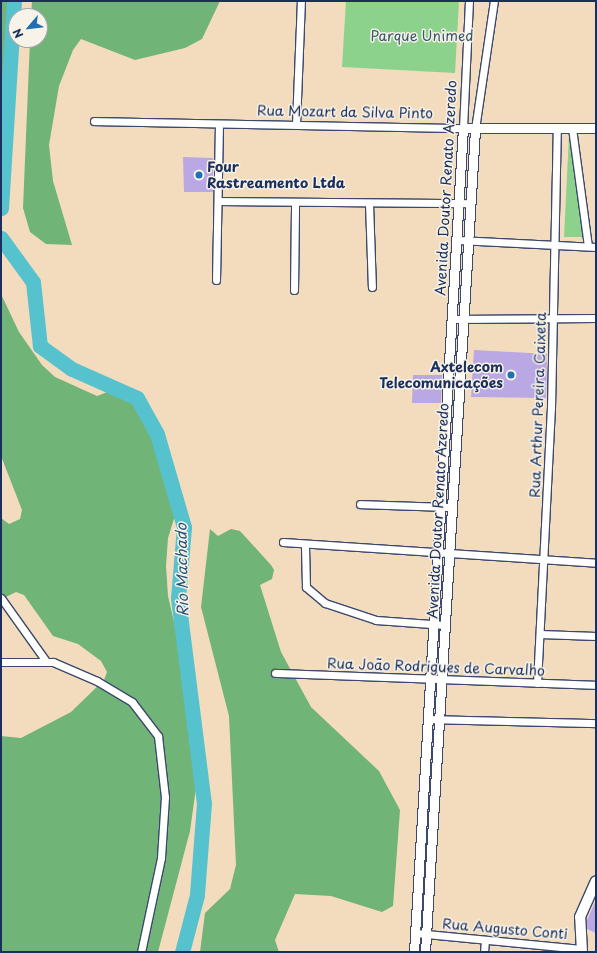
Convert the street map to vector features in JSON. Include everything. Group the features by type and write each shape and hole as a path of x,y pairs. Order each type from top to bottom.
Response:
{"main road":[{"path":"582,951 580,917 596,881"}],"street":[{"path":"296,124 301,1"},
{"name":"Avenida Doutor Renato Azeredo","path":"414,952 420,870 427,838 441,720 445,625 457,436 453,405 450,358 460,203 469,1"},
{"name":"Avenida Doutor Renato Azeredo","path":"425,952 430,871 427,838 427,755 433,679 434,624 444,461 461,359 462,319 469,241 475,129 494,1"},
{"path":"465,99 480,100"},
{"name":"Rua Mozart da Silva Pinto","path":"94,121 219,125 296,124 475,129 558,127 596,128"},
{"path":"216,280 219,201 219,125"},
{"name":"Rua Arthur Pereira Caixeta","path":"537,683 544,559 554,318 558,127"},
{"path":"458,240 592,247 572,128"},
{"path":"219,201 470,203"},
{"path":"294,290 295,202"},
{"path":"369,203 372,287"},
{"path":"455,266 466,266"},
{"path":"454,292 464,291"},
{"path":"452,319 596,318"},
{"path":"450,358 461,359"},
{"path":"447,436 457,436"},
{"path":"444,461 455,462"},
{"path":"443,485 454,485"},
{"path":"360,504 452,507"},
{"path":"440,522 451,523"},
{"path":"283,542 305,546 596,563"},
{"path":"305,546 304,579 316,597 367,618 445,625"},
{"path":"436,586 448,588"},
{"path":"1,598 46,661"},
{"path":"540,634 596,636"},
{"path":"1,662 46,661 97,681 132,702 158,736 165,797 161,858 141,952"},
{"name":"Rua João Rodrigues de Carvalho","path":"275,673 596,685"},
{"path":"430,719 596,723"},
{"path":"427,755 437,756"},
{"path":"420,870 430,871"},
{"path":"418,901 428,902"},
{"name":"Rua Augusto Conti","path":"416,934 582,951"},
{"path":"484,952 485,941"}],"green space":[{"path":"1,1 12,1 13,8 8,8 8,48 11,48 10,83 1,123"},
{"path":"32,1 220,1 202,39 185,48 135,60 81,39 73,50 59,86 49,145 53,181 72,245 46,244 30,232 23,208 30,48 48,48 48,8 32,8"},
{"name":"Parque Unimed","path":"346,1 459,1 455,73 342,67"},
{"path":"569,135 585,237 564,237"},
{"path":"1,294 19,332 42,365 55,377 97,396 123,386 132,391 164,450 167,487 178,506 168,538 166,566 168,596 196,717 199,766 190,831 158,952 1,952 1,736 21,738 71,712 104,680 107,672 101,661 78,644 53,636 24,595 16,592 4,598 1,595 1,518 9,524 20,519 22,510 1,456"},
{"path":"210,529 218,536 231,529 240,531 271,565 274,570 272,579 260,585 281,652 311,707 379,771 400,810 393,906 382,912 331,896 295,894 275,940 279,952 200,952 205,913 230,889 236,865 229,716 201,607"}],"building":[{"name":"Four Rastreamento Ltda","path":"183,157 213,158 213,192 184,192"},
{"name":"Axtelecom Telecomunicações","path":"474,350 547,354 546,398 471,397"},
{"name":"Axtelecom Telecomunicações","path":"413,375 442,375 441,403 412,403"},
{"path":"596,900 596,933 587,929 587,920"}],"waterway":[{"name":"Rio Machado","path":"1,208 14,1"},
{"name":"Rio Machado","path":"1,238 33,282 40,346 72,369 137,398 157,434 184,527 178,598 204,803 197,895 182,952"}],"place":[{"name":"Four Rastreamento Ltda","path":"199,175"},
{"name":"Axtelecom Telecomunicações","path":"511,375"}]}
